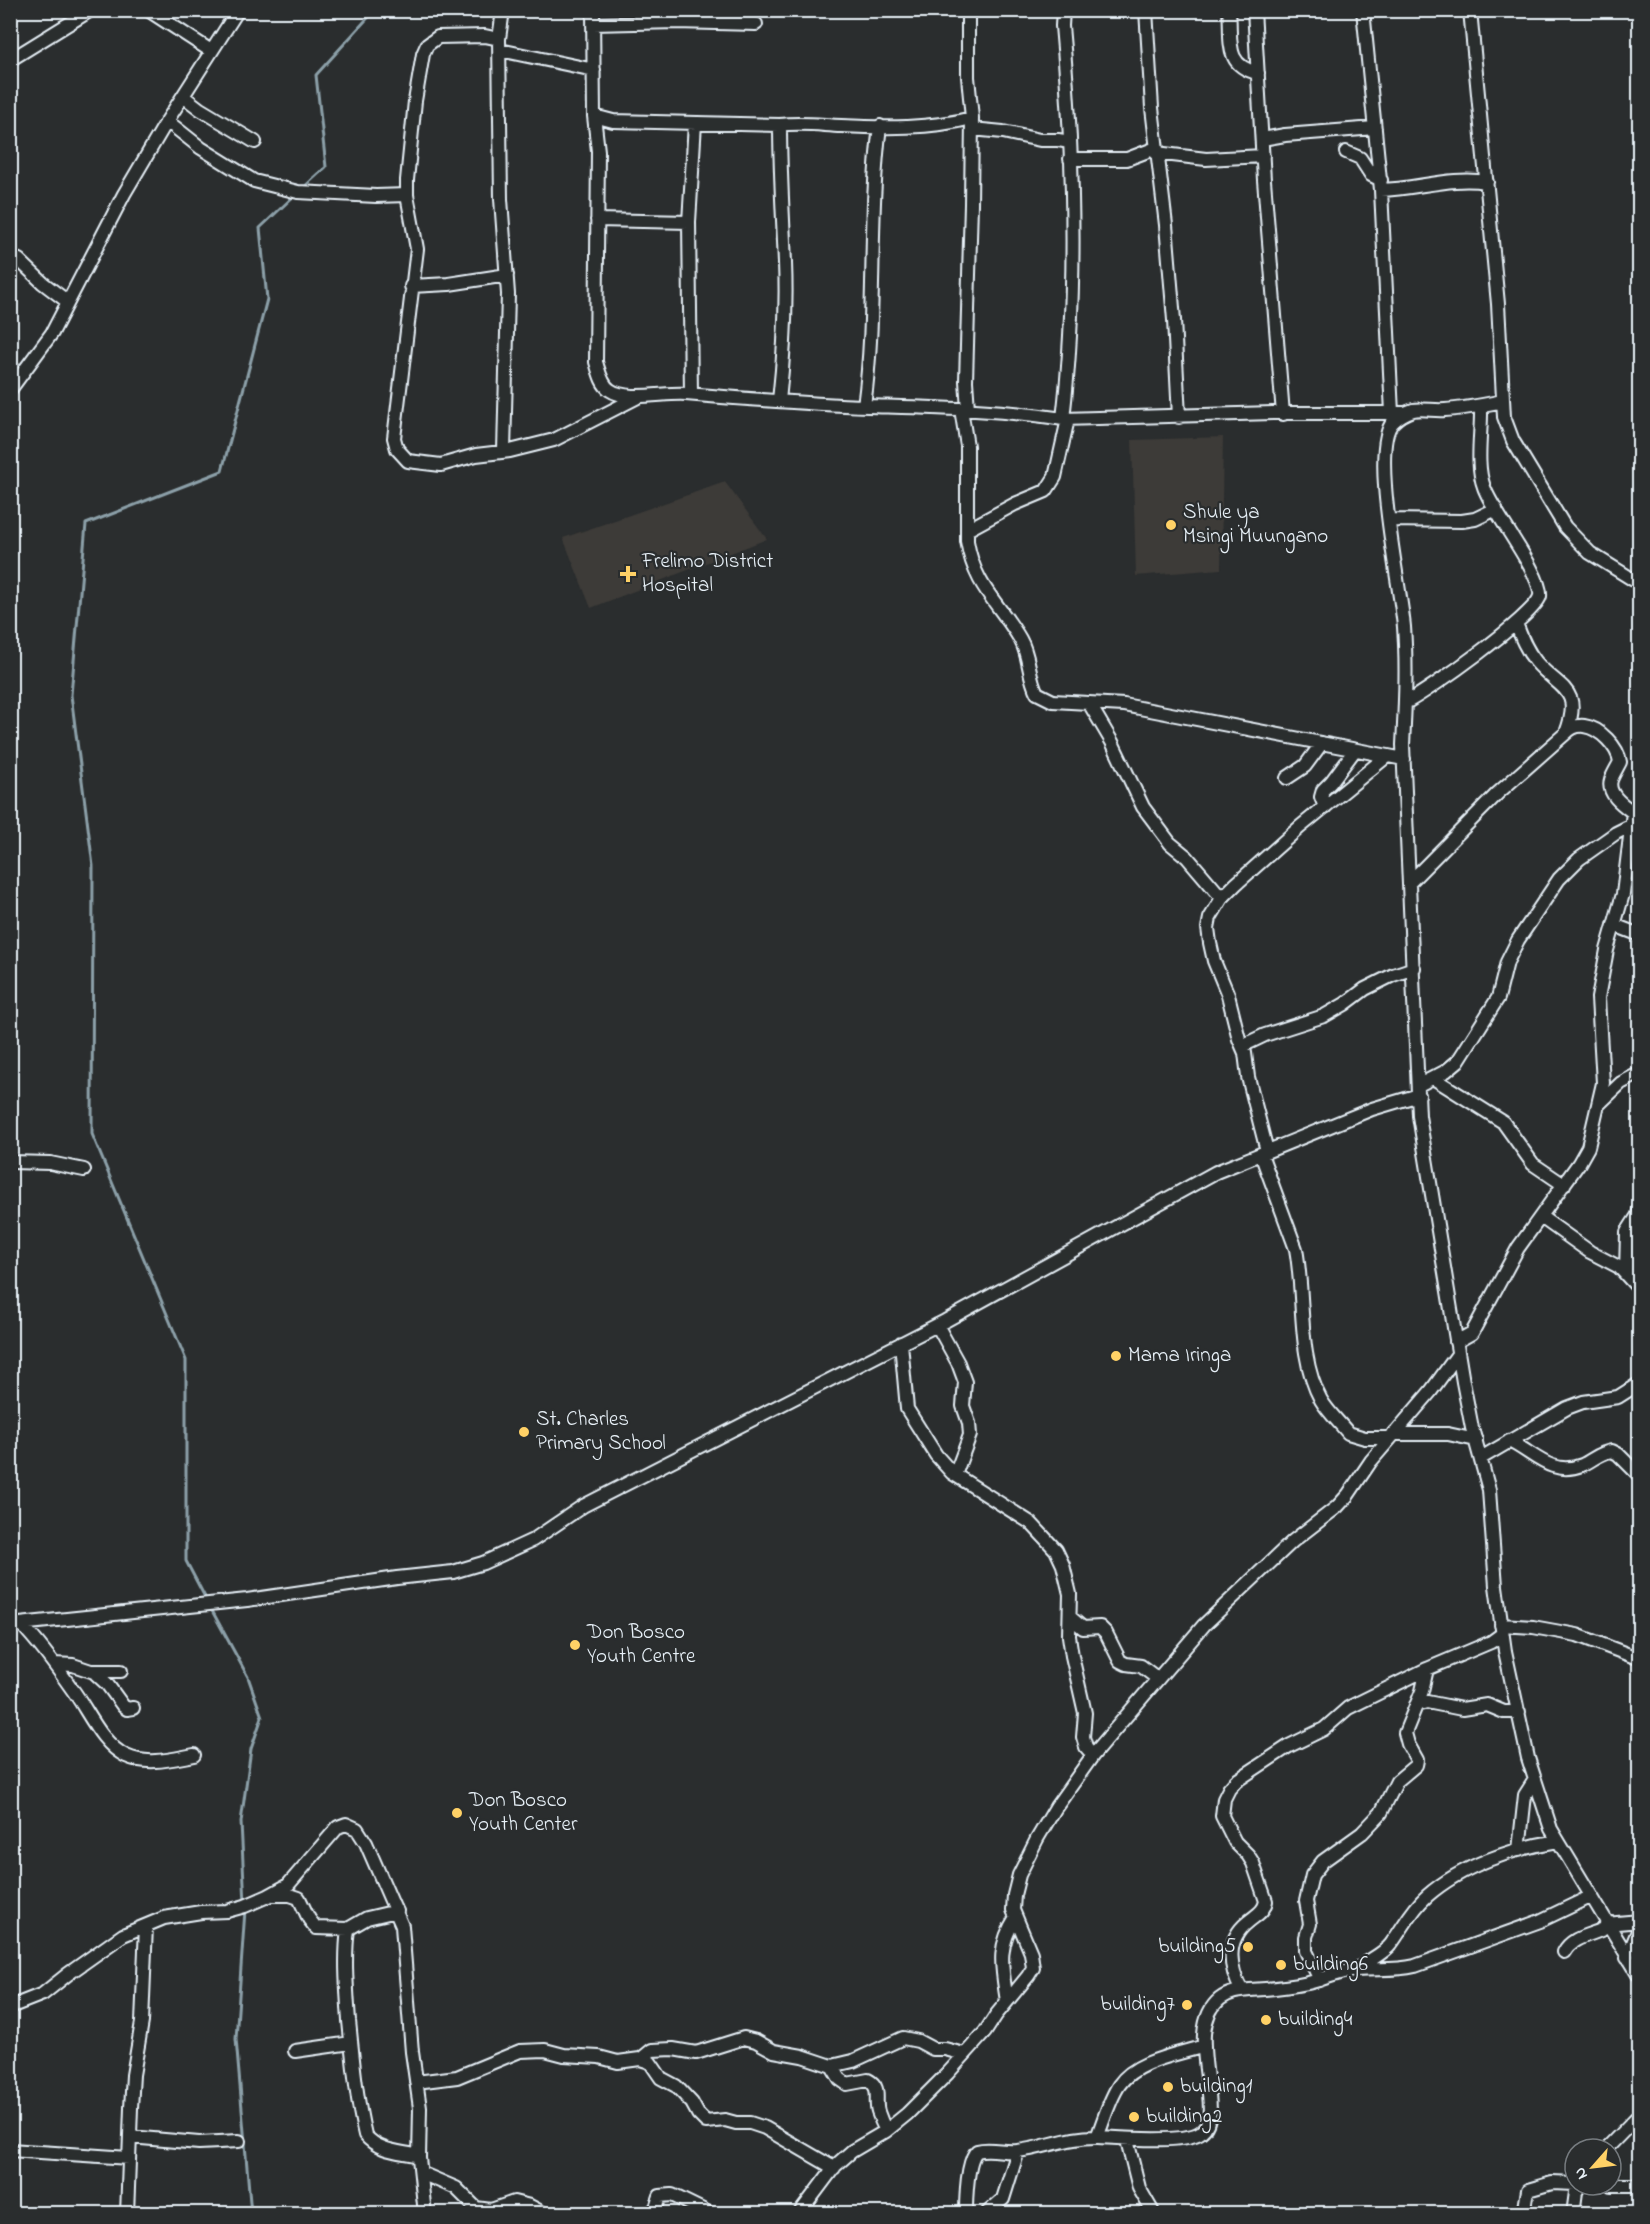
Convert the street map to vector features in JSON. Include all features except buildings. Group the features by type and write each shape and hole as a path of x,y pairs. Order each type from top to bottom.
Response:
{"street":[{"path":"10,60 91,10"},
{"path":"148,10 211,51"},
{"path":"10,390 52,333 124,194 167,121 238,10"},
{"path":"502,10 500,44 501,199 508,294 504,451"},
{"path":"594,10 594,116 598,151 596,362 603,382 610,390 622,395 691,394 864,406 964,409 1065,419 1406,413"},
{"path":"968,10 968,77 972,123 964,409 969,556 989,597 1021,641 1037,693 1053,701 1124,705 1404,759"},
{"path":"967,530 1046,491 1055,477 1065,419 1072,269 1070,142 1062,26 1063,10"},
{"path":"1146,10 1156,151 1166,225 1174,320 1179,417"},
{"path":"1229,10 1235,62 1242,69 1258,73"},
{"path":"1254,10 1283,414"},
{"path":"1363,10 1381,185 1392,413"},
{"path":"1470,10 1498,304 1504,417 1514,441 1564,527 1590,553 1640,584"},
{"path":"593,24 676,22 756,24"},
{"path":"594,70 500,44 485,36 438,37 427,45 423,54 415,101 407,195 417,249 394,438 397,449 408,461 441,465 477,455 554,440 640,395"},
{"path":"183,96 200,109 255,142"},
{"path":"594,116 613,121 695,123 880,126 972,123 1040,140 1070,142"},
{"path":"167,121 201,148 254,181 298,192 376,196 407,195"},
{"path":"691,394 689,222 695,123"},
{"path":"779,401 784,347 785,298 780,124"},
{"path":"864,406 870,350 875,176 880,126"},
{"path":"1262,139 1374,128"},
{"path":"1070,159 1127,159 1156,151 1206,159 1263,156"},
{"path":"1346,153 1360,158 1381,185 1421,187 1462,179 1487,182"},
{"path":"597,220 689,222"},
{"path":"10,256 27,267 51,291 68,302"},
{"path":"411,286 449,284 507,274"},
{"path":"1503,401 1443,411 1412,410 1392,422 1384,446 1389,520 1404,627 1404,759 1419,1116 1457,1348 1488,1490 1502,1629 1534,1781 1551,1829 1640,1977"},
{"path":"1405,703 1442,680 1516,623 1540,597 1532,572 1484,488 1479,464 1482,432 1481,406"},
{"path":"1389,520 1462,521 1475,519 1496,509"},
{"path":"1516,623 1527,651 1537,664 1566,690 1590,729"},
{"path":"1566,732 1573,712 1572,701"},
{"path":"1089,703 1112,742 1148,814 1170,843 1187,857 1222,898"},
{"path":"1409,883 1498,793 1566,732 1578,727 1584,726 1590,729 1609,742 1619,754 1620,762 1611,779 1611,789 1635,818"},
{"path":"1287,778 1312,759 1322,744"},
{"path":"1325,807 1321,797 1323,790 1355,750"},
{"path":"1387,756 1300,827 1222,898 1210,918 1208,928 1214,961 1228,995 1247,1059 1248,1077 1264,1152 1296,1249 1308,1355 1315,1386 1321,1400 1347,1432 1354,1436 1365,1438 1448,1434 1476,1440"},
{"path":"800,2214 834,2168 852,2151 886,2131 907,2114 985,2032 1028,1976 1032,1968 1031,1953 1013,1910 1014,1894 1019,1875 1036,1839 1056,1807 1093,1755 1180,1651 1226,1603 1293,1541 1337,1507 1352,1491 1371,1461 1431,1391 1457,1348 1472,1333 1518,1248 1588,1147 1602,1083 1598,998 1623,894 1635,818"},
{"path":"16,1624 247,1600 453,1572 483,1563 533,1540 583,1506 937,1325 1176,1192 1216,1172 1419,1090 1458,1061 1498,998 1507,962 1518,940 1560,879 1579,860 1635,818"},
{"path":"1614,925 1640,935"},
{"path":"1242,1046 1265,1035 1324,1016 1371,986 1414,968"},
{"path":"1598,1105 1611,1091 1640,1073"},
{"path":"1433,1078 1503,1122 1533,1164 1563,1185"},
{"path":"10,1162 50,1163 84,1170"},
{"path":"1626,1273 1627,1232 1638,1215 1640,1206"},
{"path":"1541,1217 1590,1252 1626,1273 1640,1290"},
{"path":"937,1325 958,1363 965,1382 963,1406 969,1423 970,1435 955,1475"},
{"path":"901,1343 907,1409 936,1455 955,1475 1031,1523 1056,1550 1063,1565 1070,1594 1069,1636 1085,1713 1083,1737 1086,1747 1093,1755"},
{"path":"1481,1458 1567,1408 1583,1402 1618,1397 1640,1383"},
{"path":"1509,1441 1527,1450 1539,1461 1561,1467 1582,1465 1599,1455 1612,1451 1640,1476"},
{"path":"1070,1617 1083,1628 1095,1626 1102,1629 1120,1660 1126,1664 1141,1666 1158,1679"},
{"path":"16,1624 54,1664 109,1742 126,1756 143,1761 194,1755"},
{"path":"1242,1991 1231,1964 1233,1941 1240,1929 1262,1911 1266,1901 1254,1863 1235,1842 1222,1816 1229,1789 1236,1781 1283,1750 1324,1729 1348,1708 1427,1669 1491,1642 1502,1629 1533,1627 1577,1635 1640,1659"},
{"path":"54,1664 73,1665 92,1671 121,1671"},
{"path":"1320,1980 1306,1951 1306,1937 1310,1924 1306,1901 1310,1880 1314,1870 1323,1861 1340,1847 1358,1837 1378,1816 1397,1781 1418,1763 1408,1744 1406,1733 1422,1691 1427,1669"},
{"path":"92,1671 107,1684 123,1706 133,1708"},
{"path":"1416,1705 1427,1702 1462,1709 1487,1705 1504,1712 1519,1712"},
{"path":"1519,1850 1525,1795 1534,1781"},
{"path":"10,2007 43,1995 123,1935 177,1915 227,1911 268,1896 288,1885 338,1827 346,1824 357,1829 366,1842 397,1911 405,1938 412,2052 420,2108 419,2156 425,2214"},
{"path":"1358,1970 1391,1945 1414,1909 1436,1889 1475,1867 1519,1850 1558,1841"},
{"path":"268,1896 290,1894 299,1898 316,1928 348,1929 367,1918 397,1911"},
{"path":"966,2214 969,2172 975,2152 981,2150 1018,2151 1058,2142 1097,2137 1127,2140 1191,2138 1202,2132 1207,2125 1210,2103 1204,2046 1205,2032 1213,2007 1232,1992 1282,1987 1320,1980 1343,1972 1396,1970 1427,1962 1540,1921 1590,1897"},
{"path":"1007,2001 1002,1970 1002,1947 1016,1917"},
{"path":"1563,1952 1574,1940 1607,1925 1640,1921"},
{"path":"127,2214 133,2075 142,2022 146,1926"},
{"path":"1627,1958 1640,1926"},
{"path":"348,1929 346,1990 351,2043 365,2134 374,2145 381,2148 419,2156"},
{"path":"641,2059 652,2050 673,2049 696,2053 744,2038 756,2041 774,2051 802,2056 832,2066 853,2061 903,2038 918,2041 933,2049 945,2049 964,2054"},
{"path":"295,2051 351,2043"},
{"path":"1097,2137 1112,2098 1120,2083 1132,2071 1152,2062 1204,2046"},
{"path":"416,2082 457,2077 520,2051 545,2050 564,2055 599,2057 618,2062 641,2059 650,2062 661,2078 676,2086 706,2122 725,2120 750,2123 765,2128 834,2168"},
{"path":"832,2066 840,2079 847,2084 868,2080 873,2082 878,2094 877,2110 886,2131"},
{"path":"1618,2137 1640,2114"},
{"path":"130,2137 199,2143 239,2141"},
{"path":"1127,2140 1139,2188 1154,2214"},
{"path":"10,2150 129,2157"},
{"path":"987,2213 1003,2199 1018,2151"},
{"path":"421,2173 456,2188 476,2208 492,2210 514,2202 530,2206 544,2214"},
{"path":"1524,2214 1528,2190 1552,2183 1563,2183"},
{"path":"1623,2185 1640,2186"},
{"path":"649,2214 656,2208 660,2196 665,2194 672,2195 711,2214"},
{"path":"1574,2214 1576,2197"}],"shaded area":[{"path":"1223,437 1221,569 1136,576 1132,440"},
{"name":"Frelimo District Hospital","path":"725,482 767,539 591,608 563,538"}],"waterway":[{"path":"303,188 326,167 316,75 375,10"},
{"path":"207,1601 186,1561 186,1360 92,1134 93,866 71,695 86,524 222,471 267,299 260,228 296,194"},
{"path":"210,1607 248,1677 262,1717 251,1749 241,1822 245,1904"},
{"path":"245,1910 236,2039 251,2214"}],"place":[{"name":"Shule ya Msingi Muungano","path":"1171,525"},
{"name":"Frelimo District Hospital","path":"628,574"},
{"name":"Mama Iringa","path":"1116,1356"},
{"name":"St. Charles Primary School","path":"524,1432"},
{"name":"Don Bosco Youth Centre","path":"575,1645"},
{"name":"Don Bosco Youth Center","path":"457,1813"},
{"name":"building5","path":"1248,1947"},
{"name":"building6","path":"1281,1965"},
{"name":"building7","path":"1187,2005"},
{"name":"building4","path":"1266,2020"},
{"name":"building1","path":"1168,2087"},
{"name":"building2","path":"1134,2117"}]}
